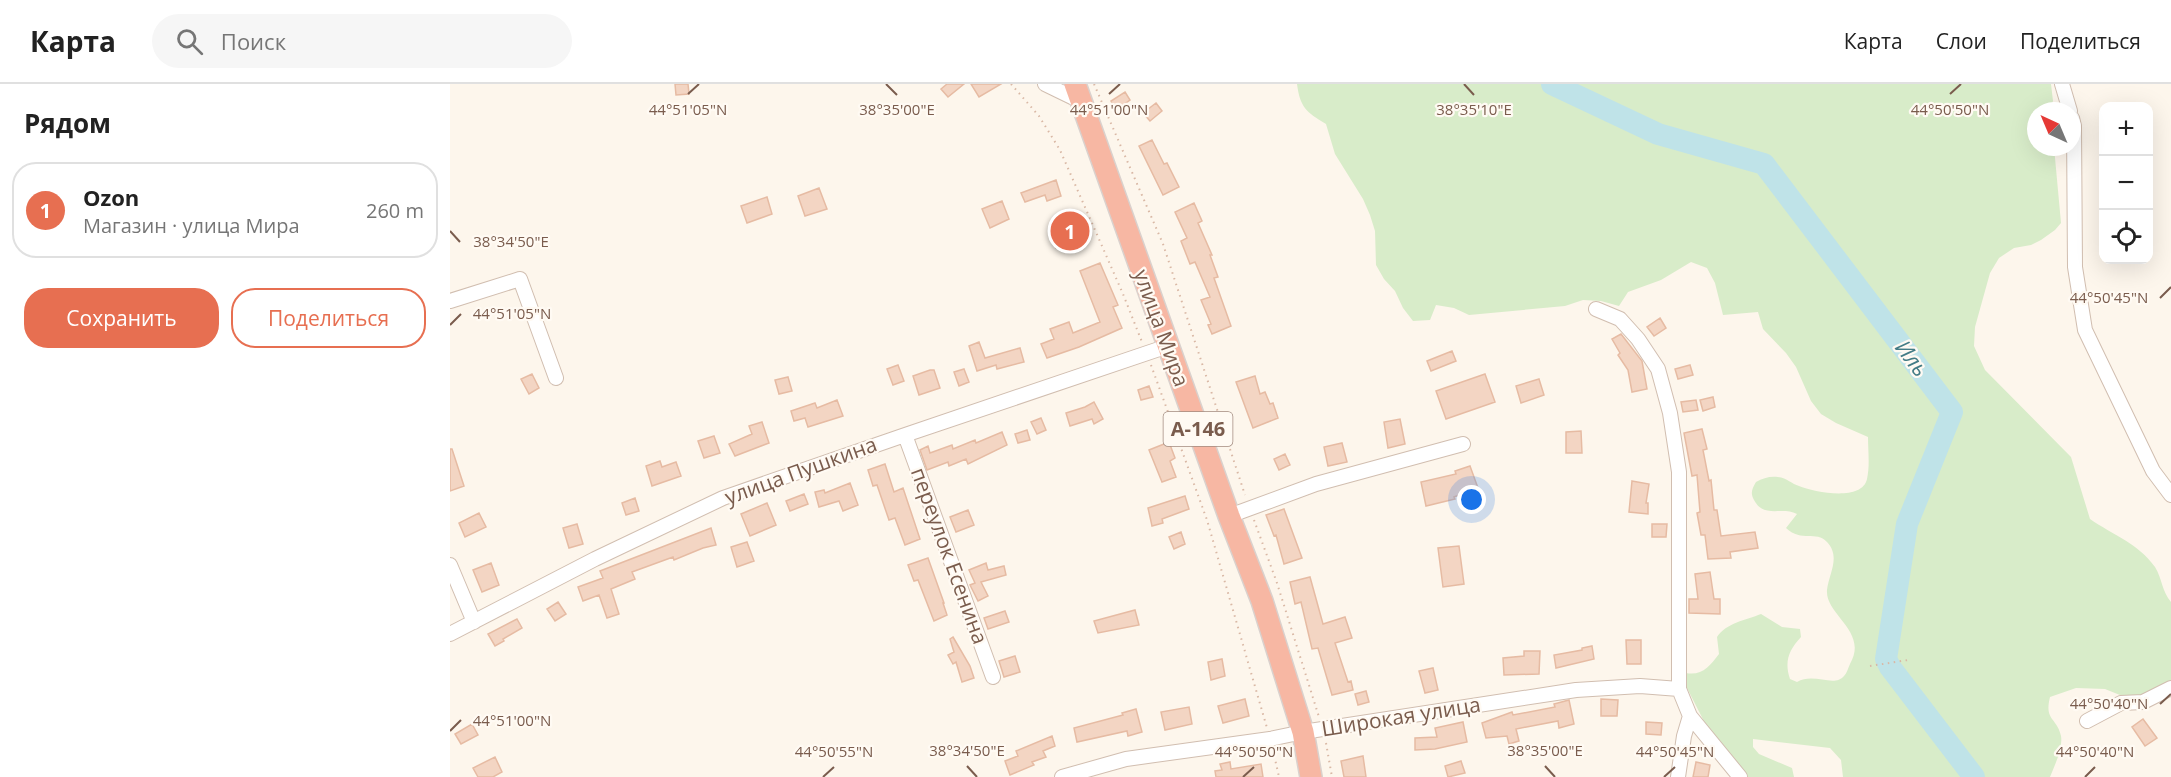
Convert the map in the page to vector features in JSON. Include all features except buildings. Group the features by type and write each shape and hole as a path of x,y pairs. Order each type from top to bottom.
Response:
{"highway":[{"name":"улица Мира","path":"1077,93 1229,516 1313,730 1311,777"}],"street":[{"path":"1045,84 1077,93"},
{"path":"2062,84 2067,102"},
{"path":"2074,156 2075,267 2085,330 2153,471 2171,495"},
{"path":"450,301 520,279 556,378"},
{"path":"1596,309 1620,318 1638,339 1658,369 1670,413 1679,472 1679,689 1690,717 1740,777"},
{"name":"улица Пушкина","path":"450,634 595,559 723,498 1168,346"},
{"name":"переулок Есенина","path":"904,435 993,677"},
{"path":"1229,516 1316,484 1463,444"},
{"path":"450,565 474,622"},
{"name":"Широкая улица","path":"1062,777 1126,759 1270,739 1313,730 1576,690 1640,686 1679,689"},
{"path":"2087,721 2121,703 2143,702 2171,688"},
{"path":"1678,777 1684,736 1690,717"}],"path":[{"path":"1011,84 1039,116 1060,150 1147,354 1207,520 1279,777"},
{"path":"1095,84 1163,244 1249,508 1277,583 1313,730 1332,777"},
{"path":"1870,666 1908,660"}],"green space":[{"path":"1297,84 2051,84 2053,102 2027,102 2027,156 2055,156 2061,223 2041,240 2031,245 2014,248 1999,258 1990,273 1975,327 1974,346 1985,370 2071,457 2090,519 2133,545 2155,567 2171,602 2171,687 2130,699 2105,689 2076,688 2050,697 2049,711 2059,730 2061,746 2050,777 1843,777 1841,760 1830,748 1753,739 1753,747 1759,754 1792,768 1794,777 1748,777 1711,735 1684,681 1686,673 1697,673 1712,662 1719,654 1717,637 1726,628 1761,614 1782,627 1800,629 1801,637 1793,647 1788,661 1790,679 1797,682 1803,679 1835,681 1845,675 1854,652 1854,642 1851,633 1828,599 1827,590 1834,559 1831,548 1823,539 1798,535 1786,528 1797,514 1763,509 1754,500 1752,491 1756,482 1775,477 1806,488 1826,492 1856,491 1867,479 1868,437 1821,414 1811,401 1796,367 1763,329 1758,312 1723,315 1715,283 1707,268 1691,262 1661,280 1628,292 1619,306 1601,301 1583,300 1565,306 1469,315 1454,308 1436,305 1430,320 1413,321 1376,265 1375,231 1370,215 1363,199 1335,154 1326,124 1305,108"}],"waterway":[{"name":"Иль","path":"1552,84 1658,134 1764,164 1952,412 1907,524 1886,659 1974,777"}],"place":[{"name":"Ozon","path":"1070,231"}]}
